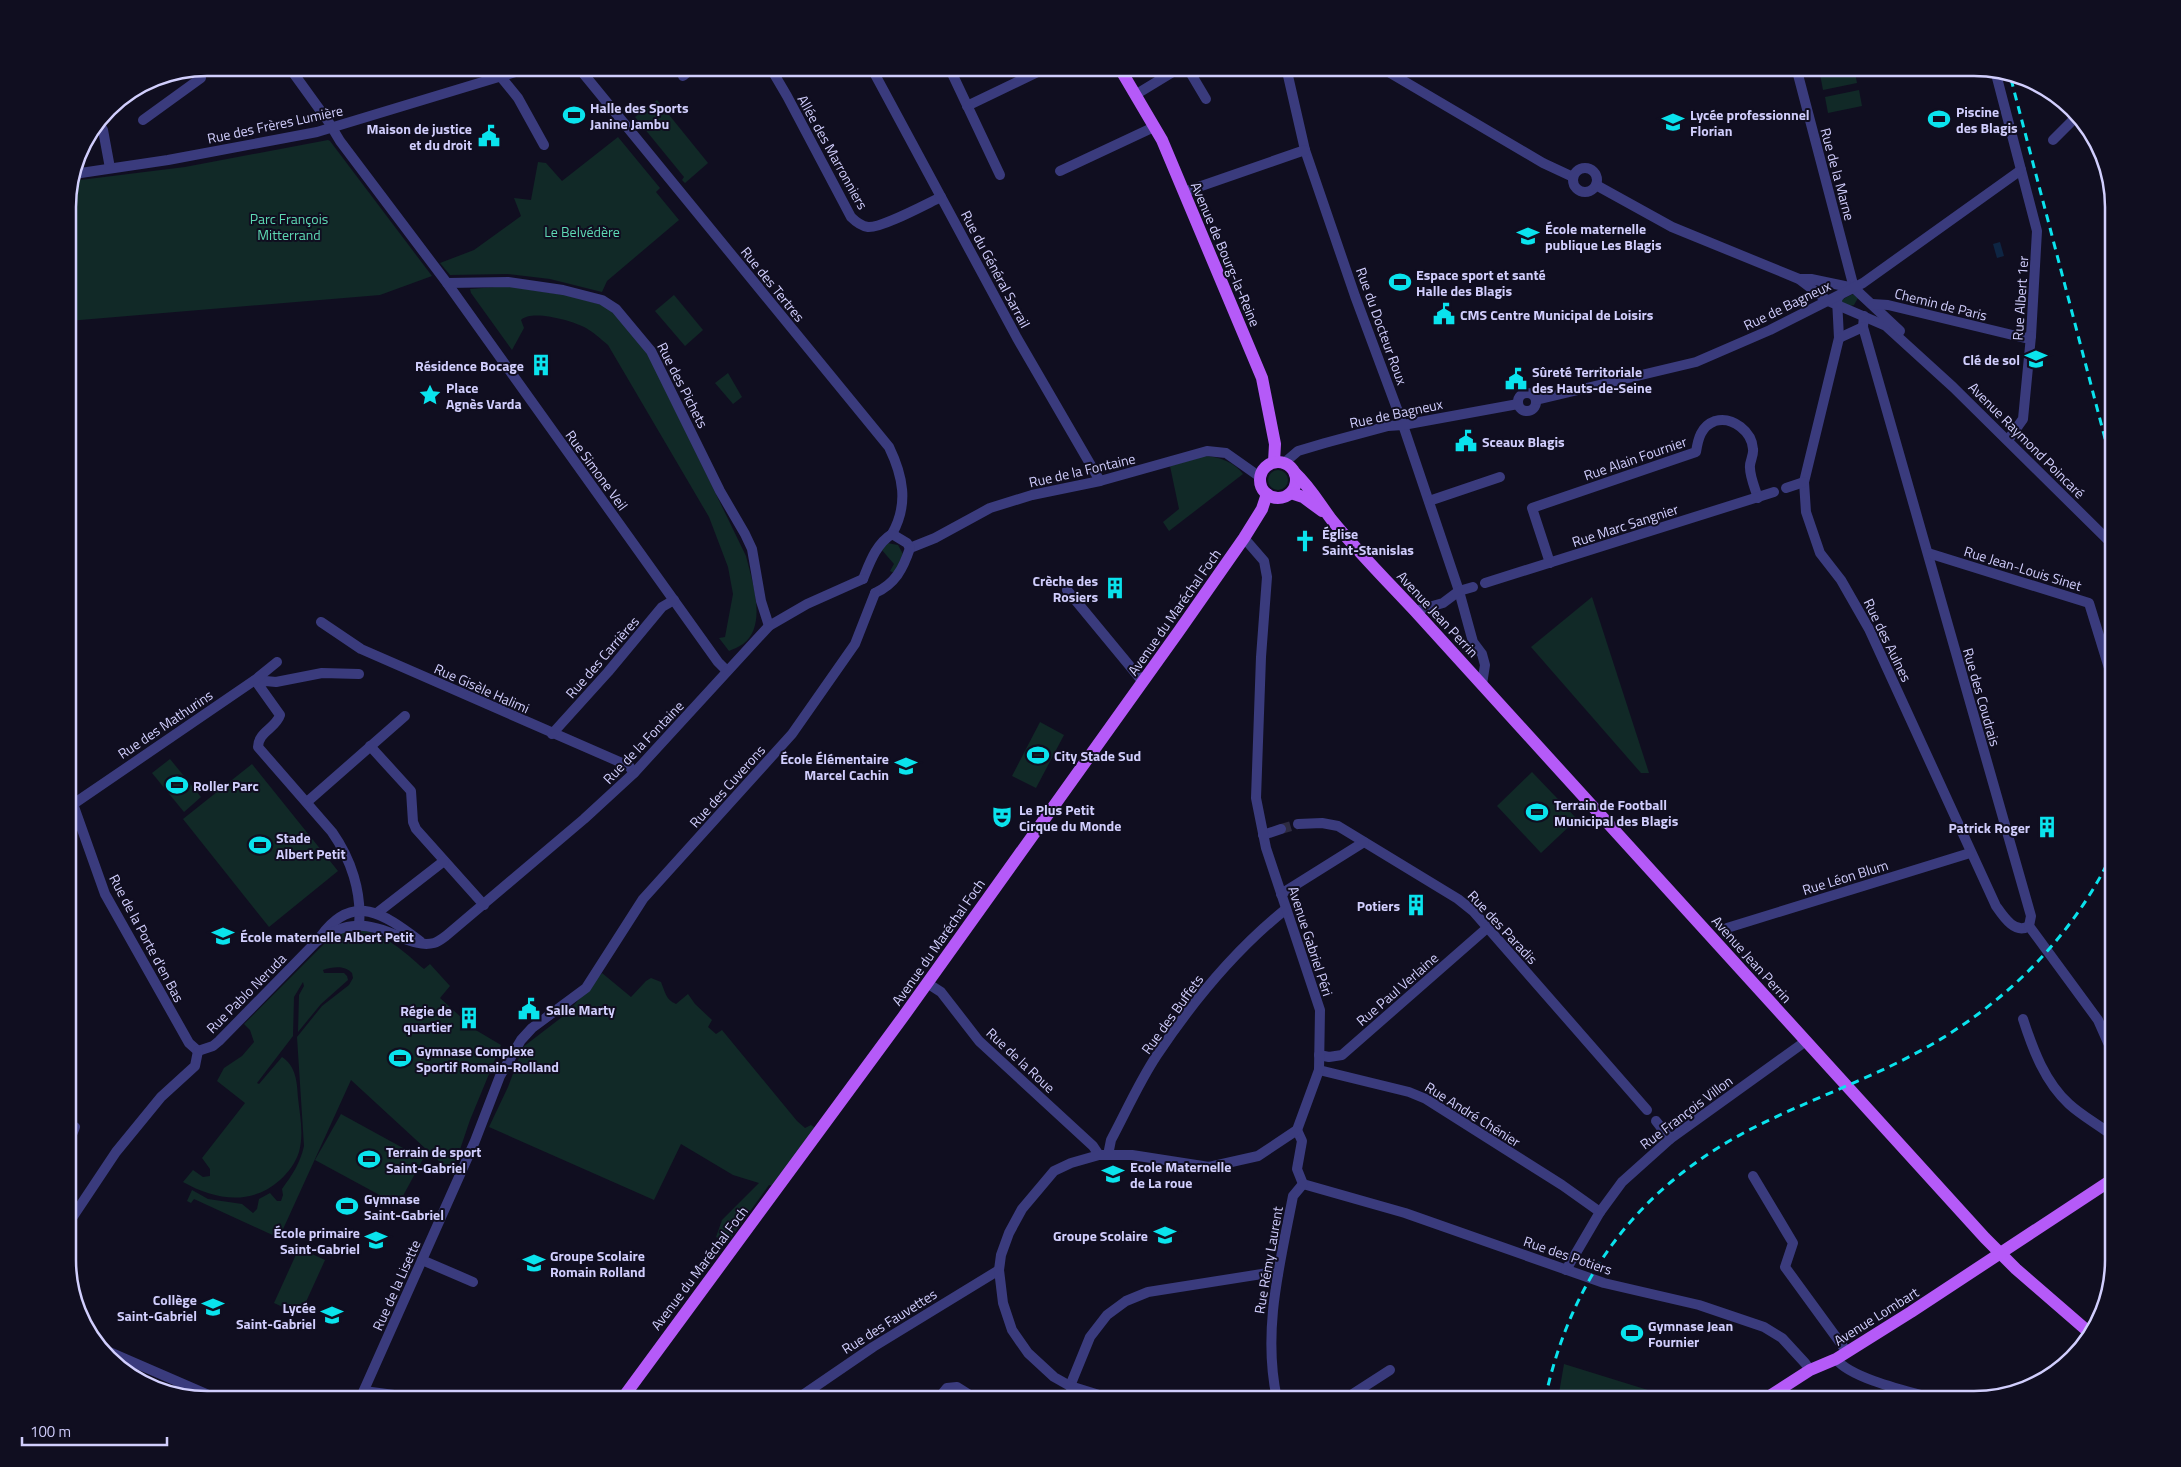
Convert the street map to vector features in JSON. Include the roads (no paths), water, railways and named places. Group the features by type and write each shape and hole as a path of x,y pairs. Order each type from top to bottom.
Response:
{"main road":[{"name":"Avenue de Bourg-la-Reine","path":"1124,76 1154,128 1184,192 1262,378 1279,462"},
{"path":"1279,462 1291,467 1295,474 1296,482 1291,492 1285,496 1276,498 1263,489 1260,477 1262,470 1279,462"},
{"name":"Avenue Jean Perrin","path":"1295,474 1309,486 1332,519 1373,567 1415,610 2000,1254 2085,1329"},
{"name":"Avenue Jean Perrin","path":"1291,492 1304,497 1332,519"},
{"name":"Avenue du Maréchal Foch","path":"629,1391 927,983 1143,682 1244,538 1262,509 1268,494"},
{"name":"Avenue Lombart","path":"1778,1391 1810,1370 1836,1359 2105,1185"}],"street":[{"path":"295,76 409,235 447,283"},
{"name":"Rue des Frères Lumière","path":"81,173 178,158 333,128 504,76"},
{"name":"Rue des Tertres","path":"585,76 889,447 899,467 902,501 901,516 892,534"},
{"name":"Allée des Marronniers","path":"775,76 851,217 860,225 869,227 885,222 941,197"},
{"name":"Rue du Général Sarrail","path":"875,76 1017,338 1100,481"},
{"path":"953,76 1000,175"},
{"path":"967,106 1031,76"},
{"path":"1135,95 1167,76"},
{"path":"1192,76 1206,99"},
{"name":"Rue du Docteur Roux","path":"1288,76 1305,150 1355,296 1403,425 1459,591"},
{"path":"1394,76 1543,163 1573,177"},
{"name":"Rue de la Marne","path":"1798,76 1854,288"},
{"path":"501,77 518,98 544,145"},
{"path":"143,120 201,78"},
{"name":"Rue Albert 1er","path":"1997,79 2037,231 2031,336 2021,423 2008,440"},
{"path":"2053,140 2072,121"},
{"path":"1060,171 1154,128"},
{"path":"103,129 110,168"},
{"path":"1184,192 1305,150"},
{"path":"1589,169 1595,174 1596,185 1590,191 1579,191 1573,185 1573,177 1578,170 1589,169"},
{"name":"Rue de Bagneux","path":"1839,300 1971,208 2021,170"},
{"path":"1596,185 1672,227 1799,279 1811,279 1854,288 1869,300"},
{"name":"Avenue Raymond Poincaré","path":"1799,279 1828,301 1839,300 1864,321 1886,326 1942,376 2105,537"},
{"name":"Rue des Pichets","path":"447,283 508,282 563,290 602,300 616,309 651,351 720,491 749,542 752,549 761,601 769,626"},
{"name":"Rue Simone Veil","path":"447,283 718,662 727,671"},
{"path":"1812,309 1815,299 1814,291"},
{"name":"Rue des Aulnes","path":"1839,300 1839,338 1804,482 1806,512 1820,553 1840,580 1869,629 1970,853 1996,906 2003,916 2018,929 2024,929 2029,926"},
{"path":"1854,312 1869,300"},
{"path":"1839,338 1864,321 1869,300"},
{"name":"Chemin de Paris","path":"1869,300 1886,310 2025,338 2031,336"},
{"name":"Rue de Bagneux","path":"1279,462 1298,452 1325,443 1388,426 1403,425 1518,404 1520,408 1527,411 1534,408 1540,398 1696,362 1770,330 1828,301"},
{"name":"Avenue Raymond Poincaré","path":"1886,310 1942,376"},
{"name":"Rue des Coudrais","path":"1864,321 2031,916 2029,926"},
{"name":"Rue Alain Fournier","path":"1550,563 1532,508 1696,452 1702,431 1716,421 1728,420 1740,426 1751,438 1754,451 1750,469 1758,498"},
{"name":"Rue de la Fontaine","path":"910,548 935,538 990,508 1032,495 1100,481 1207,452 1226,453 1260,477"},
{"path":"1429,501 1500,477"},
{"path":"1786,488 1804,482"},
{"name":"Rue Marc Sangnier","path":"1485,583 1774,492"},
{"path":"892,534 907,543 910,548 906,561 896,578 887,587 875,593 867,587 863,579 873,556 884,539 892,534"},
{"name":"Avenue Gabriel Péri","path":"1244,538 1264,561 1267,577 1256,783 1263,835 1320,1010 1319,1070 1297,1130"},
{"name":"Rue Jean-Louis Sinet","path":"1928,553 2089,604 2105,653"},
{"name":"Rue de la Fontaine","path":"423,944 434,943 447,935 484,906 584,819 634,773 769,626 807,604 863,579"},
{"path":"1415,610 1443,603 1459,591 1473,587"},
{"path":"1067,590 1143,682"},
{"name":"Avenue Jean Perrin","path":"1459,591 1473,642 1482,654 1485,665 1482,684"},
{"name":"Rue des Cuverons","path":"586,988 643,899 799,726 855,644 875,593"},
{"name":"Rue des Carrières","path":"552,734 608,672 662,607 674,600"},
{"name":"Rue Gisèle Halimi","path":"321,622 361,649 629,766 634,773"},
{"name":"Rue des Mathurins","path":"77,801 255,680 277,662"},
{"path":"255,680 276,682 322,673 359,674"},
{"path":"255,680 280,715 279,719 261,736 258,741 258,747 307,802 342,846 356,883 360,910 359,925"},
{"path":"307,802 405,716"},
{"path":"370,746 411,792 413,822 416,829 484,906"},
{"name":"Rue des Paradis","path":"1298,824 1322,823 1338,826 1458,899 1487,928 1647,1110"},
{"name":"Rue de la Porte d'en Bas","path":"77,824 105,894 189,1043 198,1051"},
{"path":"1263,835 1281,829"},
{"path":"1281,894 1364,842"},
{"name":"Rue Léon Blum","path":"1727,928 1970,853"},
{"path":"377,914 444,861"},
{"name":"Rue des Buffets","path":"1103,1155 1156,1057 1192,1006 1219,972 1286,908"},
{"path":"360,910 377,914 394,922 423,944"},
{"name":"Rue Pablo Neruda","path":"198,1051 213,1046 219,1041 316,942 330,924 338,918 360,910"},
{"name":"Rue Pablo Neruda","path":"316,942 334,931 350,925 359,925 381,928 410,941 423,944"},
{"path":"2029,926 2098,1020 2105,1035"},
{"name":"Rue Paul Verlaine","path":"1319,1055 1330,1057 1342,1055 1487,928"},
{"name":"Rue de la Roue","path":"927,983 941,992 979,1041 1103,1155"},
{"name":"Rue de la Lisette","path":"364,1391 474,1141 500,1076 520,1040 532,1028 586,988"},
{"path":"2023,1019 2039,1062 2055,1088 2069,1104 2105,1130"},
{"name":"Rue François Villon","path":"1566,1270 1600,1212 1622,1182 1670,1139 1806,1041"},
{"path":"77,1210 116,1152 161,1097 195,1066 198,1051"},
{"name":"Rue André Chénier","path":"1319,1070 1409,1092 1426,1099 1600,1212"},
{"path":"1656,1121 1670,1139"},
{"path":"1084,1391 1054,1377 1028,1353 1012,1330 1003,1303 998,1270 1009,1233 1022,1209 1034,1192 1054,1171 1071,1163 1103,1155 1132,1154 1209,1168 1258,1156 1297,1130 1302,1141 1297,1169 1303,1184"},
{"path":"1753,1176 1793,1243 1785,1267 1847,1352"},
{"name":"Rue des Potiers","path":"1303,1184 1404,1213 1604,1283 1699,1305 1764,1327 1789,1344 1810,1370"},
{"name":"Rue Rémy Laurent","path":"1276,1391 1271,1354 1271,1318 1293,1196 1303,1184"},
{"path":"422,1260 473,1282"},
{"name":"Rue des Fauvettes","path":"810,1391 866,1352 998,1270"},
{"path":"1070,1386 1090,1337 1107,1315 1126,1301 1148,1292 1268,1273 1278,1274"},
{"path":"119,1356 196,1390"},
{"path":"1836,1359 1841,1366 1880,1384 1904,1391"},
{"path":"1358,1391 1390,1370"},
{"path":"945,1391 947,1388 956,1387 962,1391"}],"water":[{"path":"2000,242 2004,256 1997,258 1993,244"}],"tunnel":[{"path":"1281,829 1298,824"}],"railway":[{"path":"2012,82 2105,438"},
{"path":"1547,1391 1557,1354 1573,1312 1593,1273 1618,1237 1646,1205 1679,1176 1716,1149 1757,1126 1908,1057 1958,1028 1986,1008 2012,987 2058,938 2079,911 2105,867"}],"place":[{"name":"Halle des Sports Janine Jambu","path":"574,115"},
{"name":"Piscine des Blagis","path":"1939,119"},
{"name":"Lycée professionnel Florian","path":"1673,122"},
{"name":"Maison de justice et du droit","path":"489,136"},
{"name":"École maternelle publique Les Blagis","path":"1528,236"},
{"name":"Espace sport et santé Halle des Blagis","path":"1400,282"},
{"name":"CMS Centre Municipal de Loisirs","path":"1444,314"},
{"name":"Clé de sol","path":"2036,359"},
{"name":"Résidence Bocage","path":"541,365"},
{"name":"Sûreté Territoriale des Hauts-de-Seine","path":"1516,379"},
{"name":"Place Agnès Varda","path":"430,395"},
{"name":"Sceaux Blagis","path":"1466,441"},
{"name":"Église Saint-Stanislas","path":"1305,541"},
{"name":"Crèche des Rosiers","path":"1115,588"},
{"name":"City Stade Sud","path":"1038,755"},
{"name":"École Élémentaire Marcel Cachin","path":"906,766"},
{"name":"Roller Parc","path":"177,785"},
{"name":"Terrain de Football Municipal des Blagis","path":"1537,812"},
{"name":"Le Plus Petit Cirque du Monde","path":"1002,817"},
{"name":"Patrick Roger","path":"2047,827"},
{"name":"Stade Albert Petit","path":"260,845"},
{"name":"Potiers","path":"1416,905"},
{"name":"École maternelle Albert Petit","path":"223,936"},
{"name":"Salle Marty","path":"529,1009"},
{"name":"Régie de quartier","path":"469,1018"},
{"name":"Gymnase Complexe Sportif Romain-Rolland","path":"400,1058"},
{"name":"Terrain de sport Saint-Gabriel","path":"369,1159"},
{"name":"Ecole Maternelle de La roue","path":"1113,1174"},
{"name":"Gymnase Saint-Gabriel","path":"347,1206"},
{"name":"Groupe Scolaire","path":"1165,1235"},
{"name":"École primaire Saint-Gabriel","path":"376,1240"},
{"name":"Groupe Scolaire Romain Rolland","path":"534,1263"},
{"name":"Collège Saint-Gabriel","path":"213,1307"},
{"name":"Lycée Saint-Gabriel","path":"332,1315"},
{"name":"Gymnase Jean Fournier","path":"1632,1333"}],"park label":[{"name":"Parc François Mitterrand","path":"289,226"},
{"name":"Le Belvédère","path":"582,231"}]}
